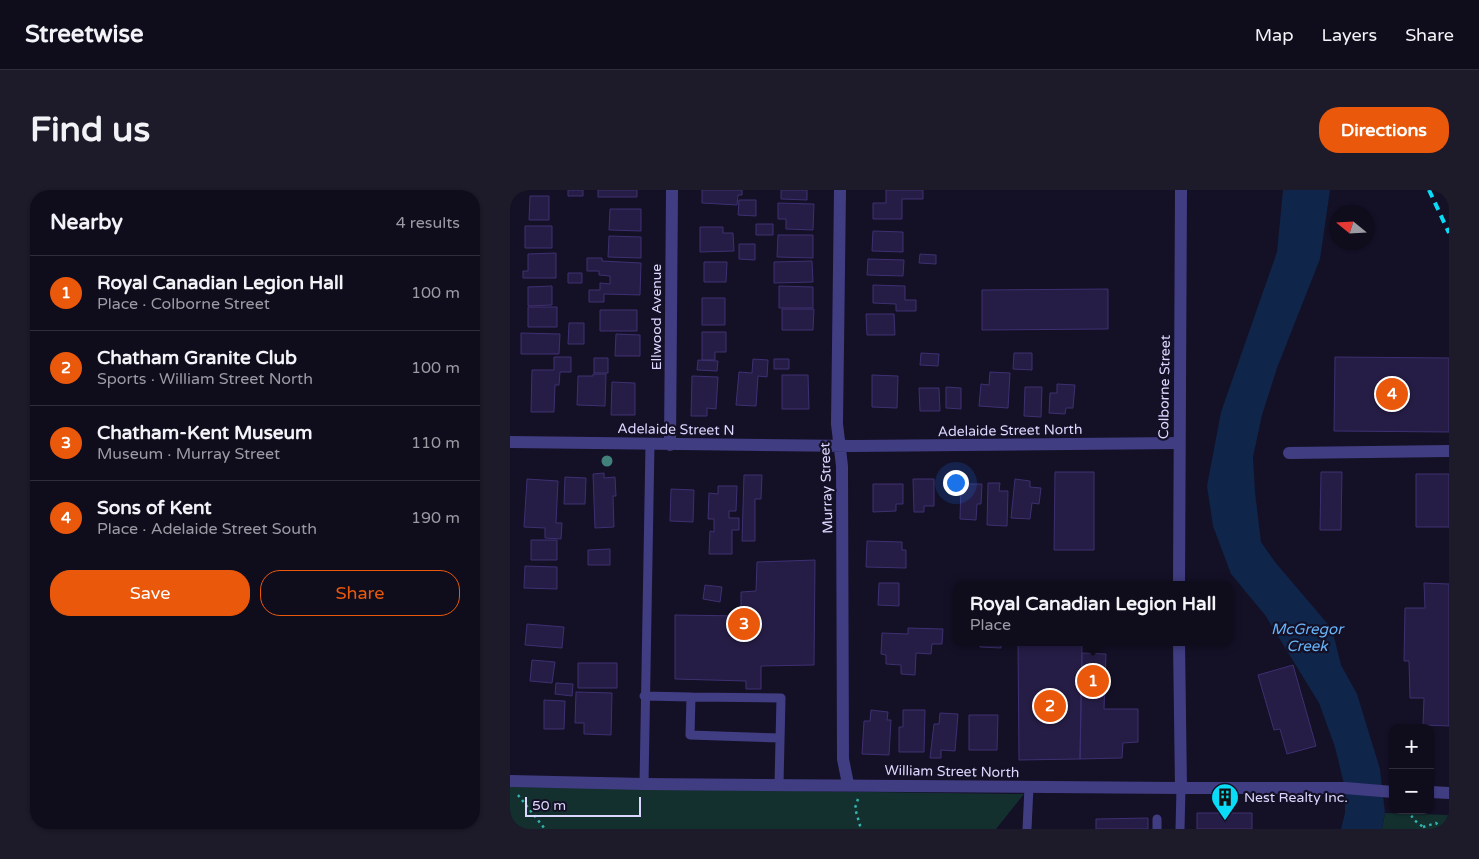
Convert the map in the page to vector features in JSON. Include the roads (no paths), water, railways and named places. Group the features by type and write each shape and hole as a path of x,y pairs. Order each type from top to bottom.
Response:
{"street":[{"name":"Ellwood Avenue","path":"670,445 672,190"},
{"name":"Murray Street","path":"840,190 837,424 841,446 843,759 848,784"},
{"name":"Colborne Street","path":"1179,581 1178,443 1181,190"},
{"name":"Adelaide Street N","path":"510,442 841,446"},
{"name":"Adelaide Street North","path":"841,446 1178,443"},
{"path":"1289,453 1449,451"},
{"path":"1179,646 1181,788"},
{"name":"William Street North","path":"510,781 644,784 1321,788 1389,792"},
{"path":"1434,792 1449,792"}],"lane":[{"path":"644,784 644,696 650,444"},
{"path":"644,696 781,698 779,784"},
{"path":"691,697 690,736 780,738"},
{"path":"1027,829 1030,787"},
{"path":"1180,829 1181,788"}],"water":[{"name":"McGregor Creek","path":"1283,190 1330,190 1320,259 1277,368 1262,415 1253,457 1261,542 1275,562 1332,629 1341,665 1357,694 1380,769 1385,813 1382,829 1341,829 1345,813 1345,788 1335,747 1319,703 1265,615 1231,574 1213,526 1207,486 1221,412 1277,252"}],"railway":[{"path":"1429,190 1449,233"}],"place":[{"name":"Sons of Kent","path":"1392,394"},
{"name":"Chatham-Kent Museum","path":"744,624"},
{"name":"Royal Canadian Legion Hall","path":"1093,681"},
{"name":"Chatham Granite Club","path":"1050,706"},
{"name":"Nest Realty Inc.","path":"1225,821"}]}
